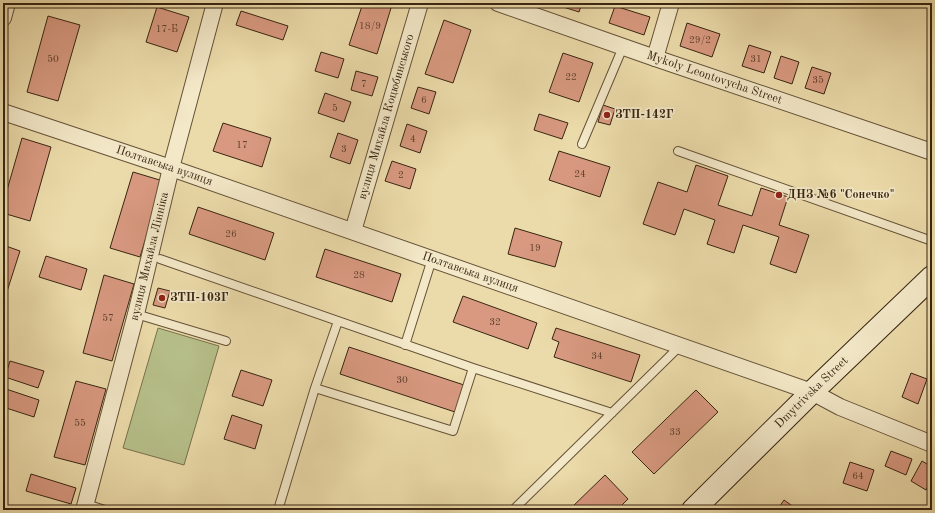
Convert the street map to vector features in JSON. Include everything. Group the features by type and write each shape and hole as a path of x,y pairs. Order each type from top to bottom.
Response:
{"main road":[{"name":"Dmytrivska Street","path":"693,510 812,392 932,277"}],"street":[{"path":"3,18 7,3"},
{"name":"вулиця Михайла Лінніка","path":"85,507 136,314 171,168 215,3"},
{"name":"вулиця Михайла Коцюбинського","path":"353,231 420,3"},
{"name":"Mykoly Leontovycha Street","path":"498,3 622,47 932,152"},
{"path":"655,58 670,3"},
{"name":"Полтавська вулиця","path":"3,112 171,168 812,392 840,406 932,444"}],"lane":[{"path":"582,144 622,47"},
{"path":"678,150 932,241"},
{"path":"160,259 473,368 612,413"},
{"path":"405,344 432,259"},
{"path":"136,314 226,342"},
{"path":"278,510 314,388 338,321"},
{"path":"513,510 680,346"},
{"path":"314,388 453,431 473,368"},
{"path":"85,507 105,510"}],"green space":[{"path":"158,328 219,346 184,465 123,448"}],"building":[{"path":"363,3 377,3 391,8 377,54 349,45"},
{"path":"558,3 582,3 579,12 557,5"},
{"path":"615,6 650,17 644,35 609,23"},
{"path":"157,7 189,17 177,52 146,42"},
{"path":"241,11 288,26 283,40 236,25"},
{"path":"48,16 80,25 58,101 27,92"},
{"path":"444,20 471,30 453,83 425,74"},
{"path":"687,23 720,34 712,57 680,46"},
{"path":"749,45 771,52 764,73 742,66"},
{"path":"321,52 344,59 338,78 315,71"},
{"path":"563,53 593,63 579,102 549,92"},
{"path":"781,56 799,62 792,84 774,78"},
{"path":"812,67 831,73 824,94 805,88"},
{"path":"356,71 378,77 372,96 351,90"},
{"path":"418,87 436,92 429,114 411,108"},
{"path":"325,93 351,102 344,122 318,113"},
{"name":"ЗТП-142Г","path":"603,105 615,109 610,125 598,122"},
{"path":"539,114 568,123 562,139 534,130"},
{"path":"223,123 271,138 262,167 213,151"},
{"path":"407,124 427,131 420,153 400,146"},
{"path":"338,133 358,140 350,164 330,157"},
{"path":"22,138 51,147 30,221 3,213 3,204"},
{"path":"559,151 610,167 600,197 549,180"},
{"path":"392,161 416,169 410,189 385,181"},
{"path":"696,165 728,176 718,205 752,216 761,188 788,197 779,225 809,235 796,273 770,264 779,237 743,225 734,253 707,244 715,220 684,209 675,235 643,224 658,182 687,192"},
{"path":"133,172 163,181 140,257 110,248"},
{"path":"198,207 274,233 265,260 189,234"},
{"path":"515,228 562,242 555,267 508,254"},
{"path":"3,245 20,251 3,304"},
{"path":"325,249 401,274 392,302 316,277"},
{"path":"46,256 87,269 81,290 39,277"},
{"path":"104,275 134,284 112,361 83,353"},
{"name":"ЗТП-103Г","path":"158,288 170,291 165,308 153,305"},
{"path":"463,296 537,323 528,349 453,322"},
{"path":"556,328 640,355 631,382 554,357 559,342 552,339"},
{"path":"349,347 464,385 455,412 340,374"},
{"path":"10,361 44,371 38,388 5,377"},
{"path":"241,370 272,380 263,406 232,396"},
{"path":"911,373 927,379 918,404 902,397"},
{"path":"76,381 106,389 85,465 54,457"},
{"path":"3,388 39,400 34,417 3,407"},
{"path":"696,390 718,412 654,474 632,452"},
{"path":"232,415 262,425 255,449 224,439"},
{"path":"891,451 912,459 906,475 885,466"},
{"path":"922,461 932,467 932,479 926,490 911,481"},
{"path":"850,462 874,470 867,491 843,483"},
{"path":"31,474 76,488 71,504 26,491"},
{"path":"605,475 628,499 617,510 569,510"},
{"path":"784,500 798,510 777,510"},
{"path":"932,502 932,510 928,510"}],"place":[{"name":"ЗТП-142Г","path":"607,115"},
{"name":"ДНЗ №6 \"Сонечко\"","path":"779,195"},
{"name":"ЗТП-103Г","path":"162,298"}]}
